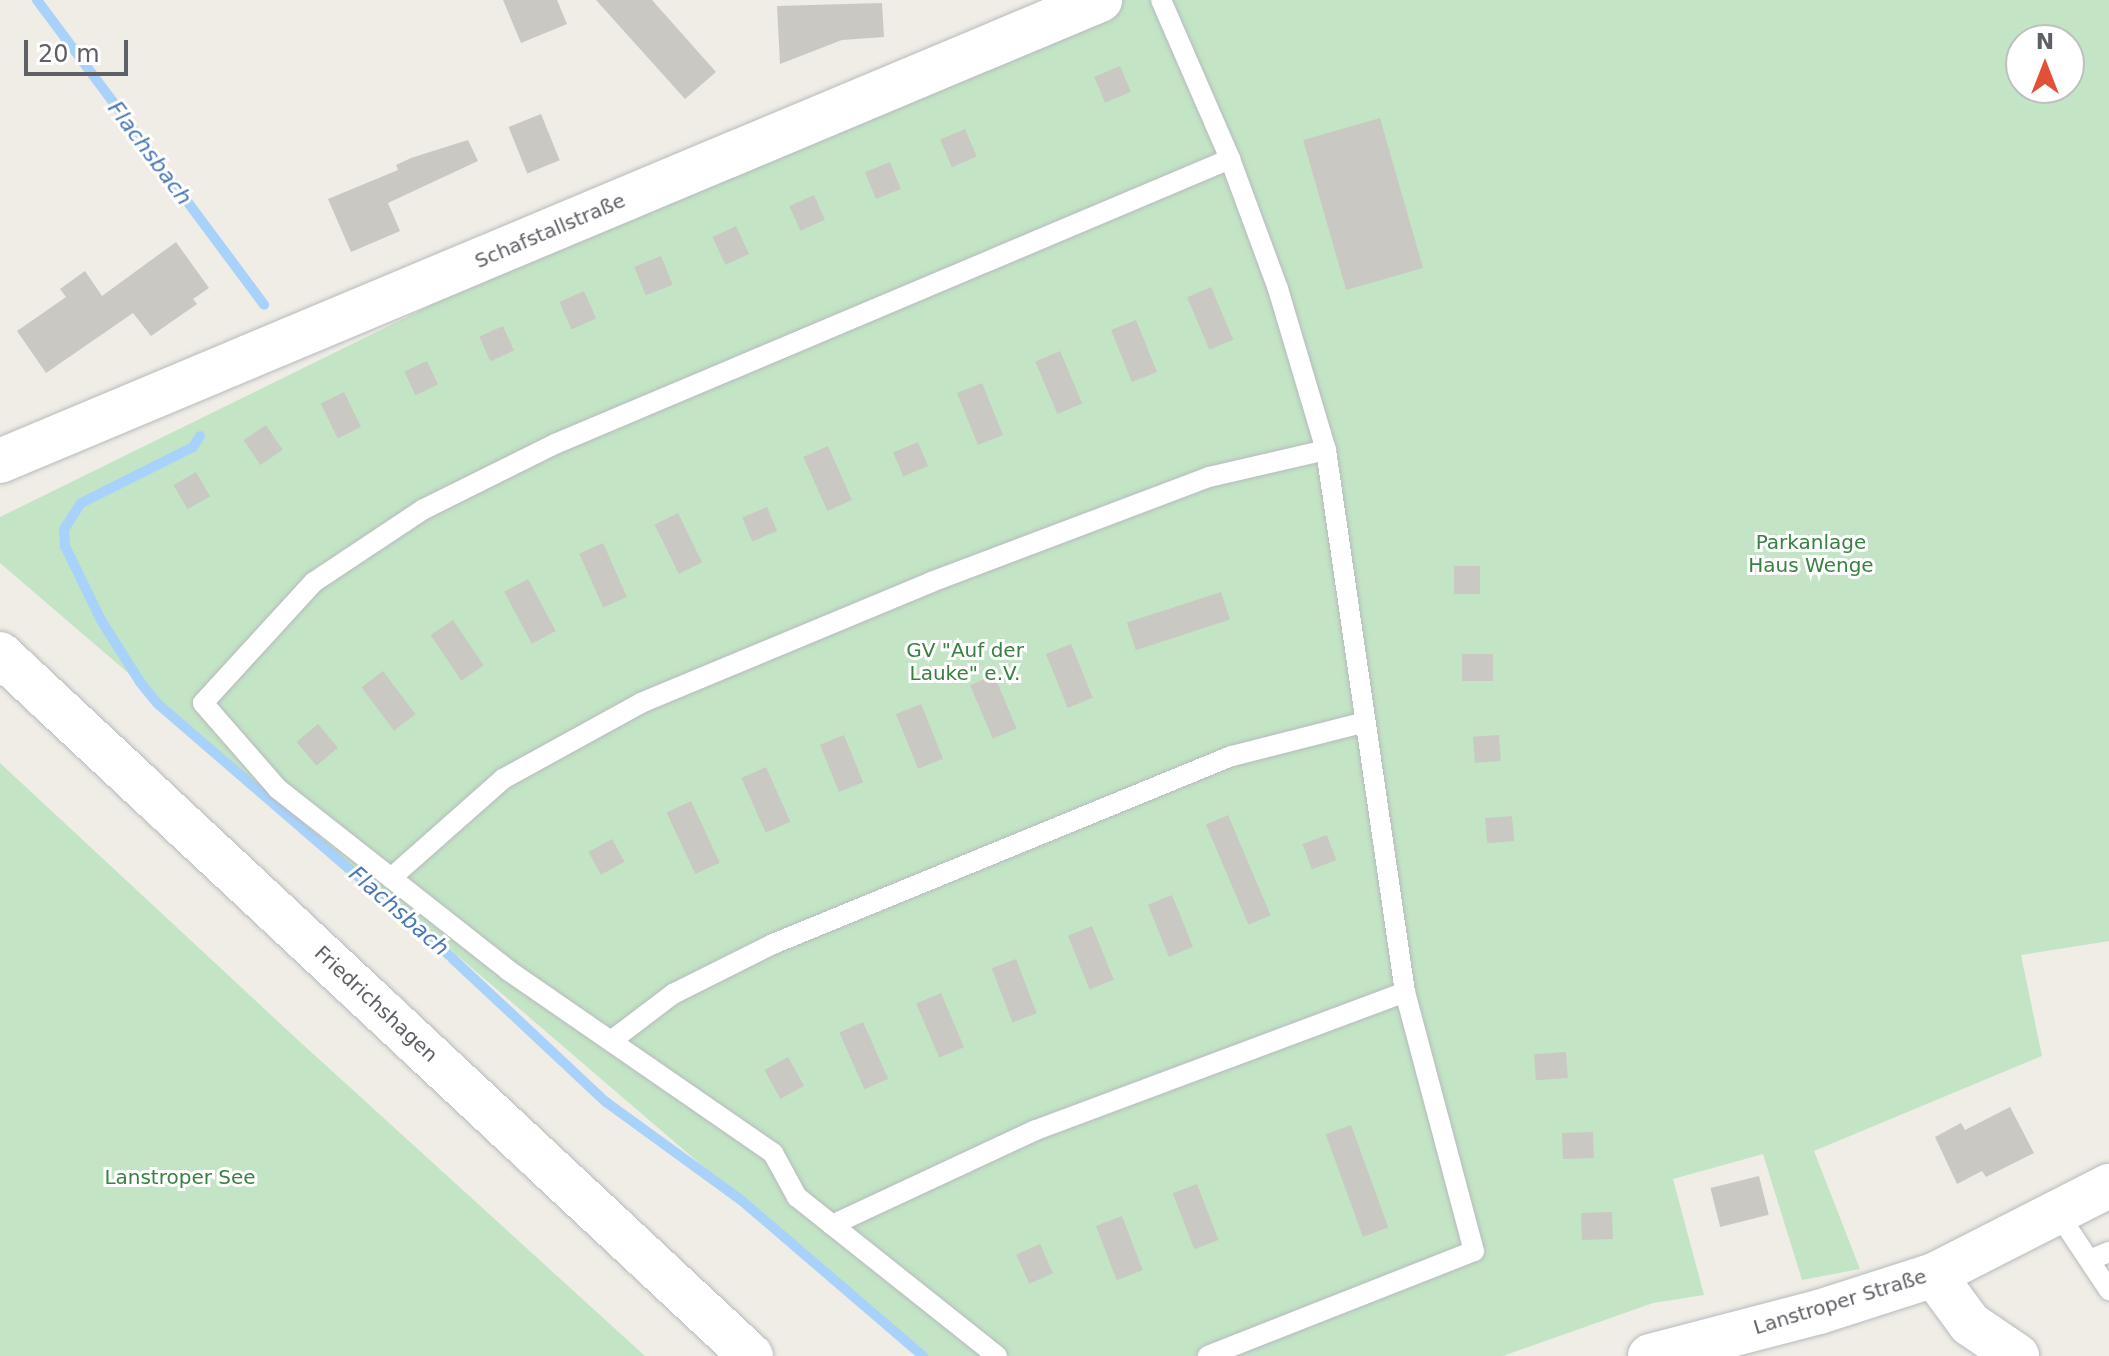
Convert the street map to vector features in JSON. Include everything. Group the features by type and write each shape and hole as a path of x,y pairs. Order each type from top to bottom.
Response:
{"main road":[{"name":"Schafstallstraße","path":"0,461 1100,0"},
{"name":"Friedrichshagen","path":"0,654 751,1356"},
{"name":"Lanstroper Straße","path":"1650,1356 1819,1312 1934,1275 2109,1186"},
{"path":"1934,1275 1970,1324 2017,1356"}],"lane":[{"path":"1161,0 1230,159 1278,289 1326,450 1405,992 1474,1251 1208,1356"},
{"path":"997,1356 797,1197 773,1153 508,970 278,789 203,703 314,582 424,509 555,444 1230,159"},
{"path":"391,878 503,779 641,703 931,582 1209,477 1326,450"},
{"path":"611,1041 673,994 773,944 1232,756 1365,722"},
{"path":"832,1225 1036,1130 1405,992"},
{"path":"2057,1212 2099,1256 2109,1290"}],"green space":[{"name":"GV \"Auf der Lauke\" e.V.","path":"1100,0 2109,0 2109,941 2021,955 2042,1056 1814,1151 1860,1269 1802,1280 1763,1154 1673,1179 1704,1295 1653,1303 1503,1356 924,1356 0,563 0,517 767,140"},
{"name":"Lanstroper See","path":"0,763 299,1041 645,1356 0,1356"}],"building":[{"path":"503,0 557,0 567,24 521,43"},
{"path":"596,0 652,0 716,72 685,99"},
{"path":"882,3 884,37 842,40 780,64 777,6"},
{"path":"1120,66 1131,92 1105,103 1094,77"},
{"path":"541,114 560,160 527,173 509,127"},
{"path":"1380,118 1423,268 1346,290 1303,140"},
{"path":"965,129 977,157 952,167 940,140"},
{"path":"468,140 478,161 388,203 400,231 351,252 328,199 398,170 396,165 411,158"},
{"path":"890,162 901,189 876,199 865,172"},
{"path":"814,195 825,220 800,231 789,206"},
{"path":"736,226 749,254 726,265 712,237"},
{"path":"176,242 209,288 193,299 197,304 151,336 133,313 46,373 17,331 66,297 60,289 85,271 102,296"},
{"path":"661,256 673,285 646,296 634,267"},
{"path":"1211,287 1233,339 1209,350 1187,297"},
{"path":"584,291 596,318 572,329 559,302"},
{"path":"1136,320 1157,372 1132,382 1111,330"},
{"path":"503,326 514,351 490,361 479,337"},
{"path":"1060,351 1082,403 1057,414 1035,362"},
{"path":"427,361 438,385 415,395 404,372"},
{"path":"982,383 1003,435 978,445 957,393"},
{"path":"344,392 361,427 338,438 321,403"},
{"path":"266,425 283,450 260,465 244,440"},
{"path":"918,442 928,466 903,476 893,453"},
{"path":"828,446 852,500 827,511 803,457"},
{"path":"196,472 210,496 187,509 173,485"},
{"path":"767,507 777,531 752,541 742,518"},
{"path":"678,513 702,562 679,574 655,524"},
{"path":"603,543 627,597 603,607 579,554"},
{"path":"1454,566 1480,566 1480,594 1454,594"},
{"path":"528,579 556,631 532,644 504,592"},
{"path":"1221,592 1230,620 1136,650 1127,623"},
{"path":"453,620 484,666 461,681 431,635"},
{"path":"1071,644 1093,698 1068,708 1046,654"},
{"path":"1462,654 1493,654 1493,681 1462,681"},
{"path":"383,671 415,714 394,730 361,687"},
{"path":"994,675 1017,728 993,739 970,685"},
{"path":"921,704 943,759 918,769 896,714"},
{"path":"318,724 338,748 316,766 297,742"},
{"path":"844,735 863,782 839,792 820,745"},
{"path":"1499,735 1501,761 1475,763 1473,737"},
{"path":"766,767 790,822 766,833 741,778"},
{"path":"691,801 720,863 695,874 667,812"},
{"path":"1228,815 1271,915 1248,925 1206,824"},
{"path":"1512,816 1514,841 1487,843 1485,818"},
{"path":"1327,835 1336,860 1312,869 1303,844"},
{"path":"612,839 625,862 601,875 588,852"},
{"path":"1172,895 1193,947 1169,957 1148,905"},
{"path":"1092,926 1114,980 1090,990 1068,936"},
{"path":"1016,959 1037,1013 1013,1022 992,968"},
{"path":"941,993 964,1047 939,1058 916,1004"},
{"path":"863,1022 888,1079 864,1089 839,1033"},
{"path":"1566,1052 1568,1078 1536,1080 1534,1054"},
{"path":"788,1057 804,1086 780,1099 764,1070"},
{"path":"2010,1107 2034,1153 1986,1177 1982,1171 1957,1184 1935,1137 1961,1123 1965,1130"},
{"path":"1351,1125 1388,1227 1363,1237 1326,1134"},
{"path":"1593,1132 1594,1158 1563,1159 1562,1133"},
{"path":"1759,1176 1769,1215 1720,1227 1710,1188"},
{"path":"1197,1184 1219,1240 1194,1249 1173,1193"},
{"path":"1612,1212 1613,1239 1582,1240 1581,1213"},
{"path":"1122,1216 1143,1270 1117,1280 1096,1226"},
{"path":"1040,1244 1053,1273 1029,1284 1016,1255"}],"waterway":[{"name":"Flachsbach","path":"37,0 264,305"},
{"name":"Flachsbach","path":"200,436 193,447 81,503 64,529 65,546 101,620 140,682 158,704 453,959 606,1102 741,1200 923,1356"}],"park label":[{"name":"Parkanlage Haus Wenge","path":"1811,554"}]}
